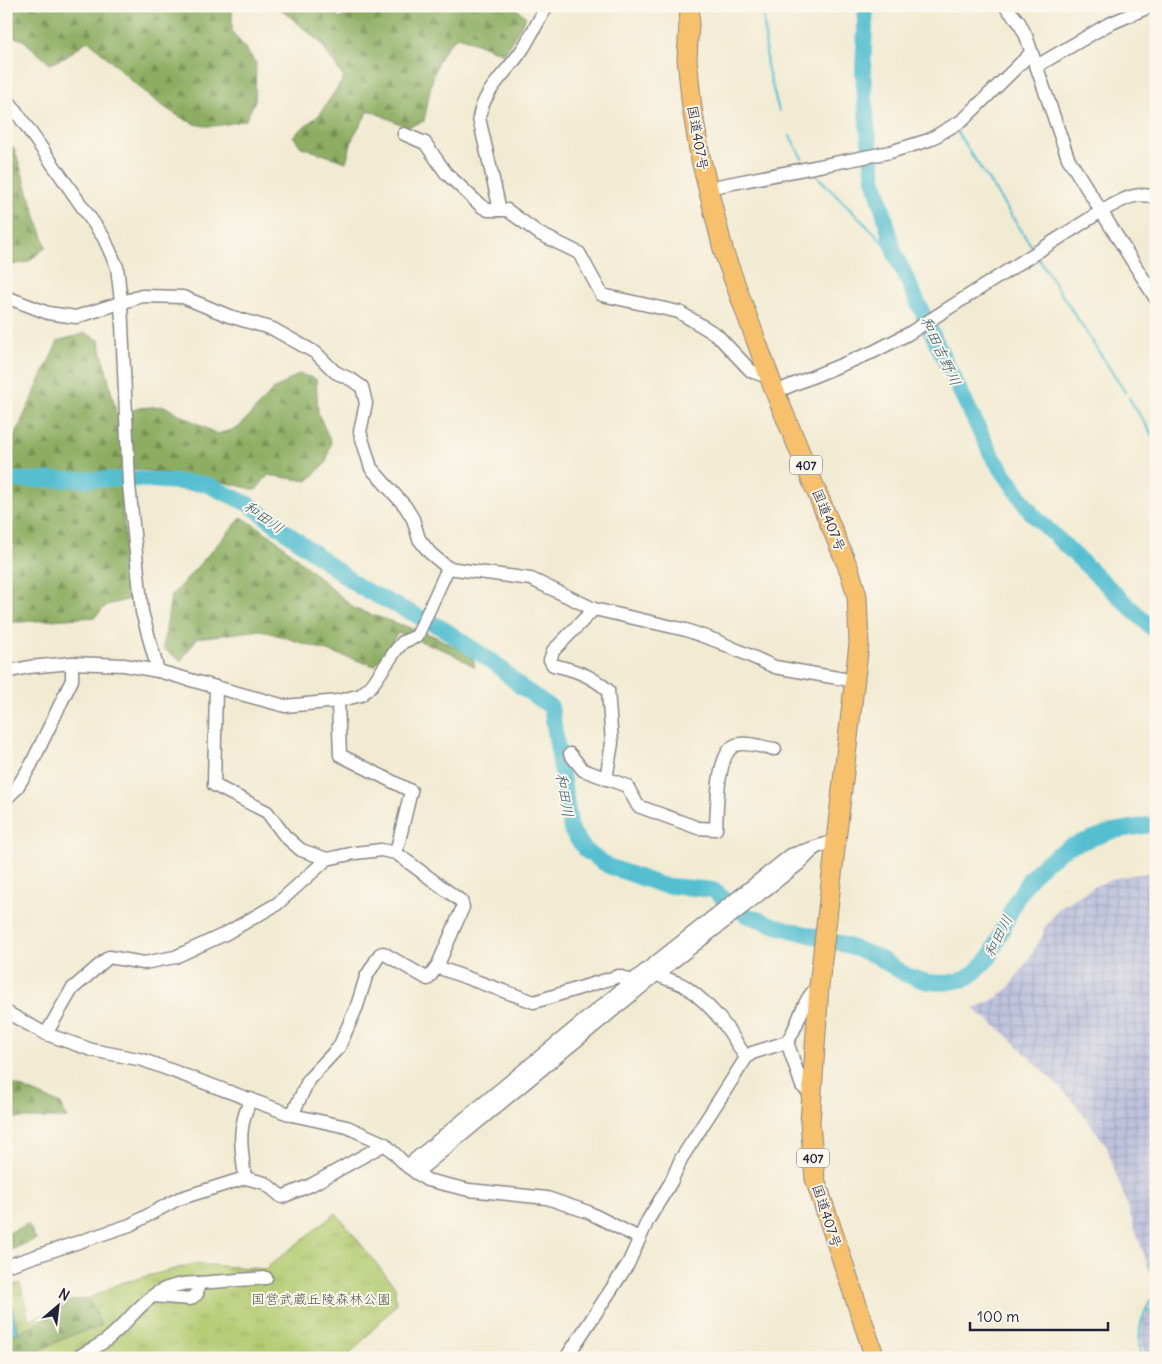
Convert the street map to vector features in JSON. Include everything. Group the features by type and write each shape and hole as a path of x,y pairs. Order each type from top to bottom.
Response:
{"highway":[{"name":"国道407号","path":"690,6 687,59 700,156 731,275 775,392 850,572 857,596 860,627 855,681 826,843 824,939 810,1123 815,1179 875,1358"}],"street":[{"path":"500,210 479,118 482,105 493,84 523,48 547,6"},
{"path":"1005,6 1019,22 1068,158 1156,299"},
{"path":"1033,59 1042,64 1107,25 1151,6"},
{"path":"708,188 890,152 929,140 951,129 1033,59"},
{"path":"6,98 104,238 117,267 121,301 132,514 142,612 158,671"},
{"path":"404,134 425,143 446,173 481,206 488,210 500,210 515,214 540,234 579,253 602,295 679,312 717,335 751,371 762,374 769,373"},
{"path":"775,392 873,352 910,332 1100,212 1133,195 1148,195 1156,198"},
{"path":"6,297 48,313 76,317 121,301 142,296 183,297 229,316 260,324 316,353 335,372 362,387 366,403 360,432 372,468 405,506 413,519 419,539 430,553 448,568 531,579 594,609 686,630 717,641 775,667 855,681"},
{"path":"6,672 72,663 124,665 158,671 285,706 338,701 366,692 403,642 417,636 448,568"},
{"path":"594,609 553,651 550,660 553,665 580,671 594,678 608,690 612,743 606,779"},
{"path":"6,799 16,789 36,757 72,680 72,663"},
{"path":"216,687 214,785 267,812 285,836 301,850 327,859 381,850 396,853 461,901 463,907 437,967 428,979 383,953 380,954 366,976 357,1006 339,1047 309,1079 292,1115"},
{"path":"338,701 340,755 411,791 396,853"},
{"path":"570,754 583,770 627,786 638,806 698,828 716,829 717,782 730,749 737,744 744,744 775,749"},
{"path":"411,1169 653,971 791,855 826,843"},
{"path":"46,1034 72,989 110,957 144,963 175,957 225,934 277,904 327,859"},
{"path":"437,967 473,978 534,1002 619,976 632,981"},
{"path":"411,1169 632,981 653,971 684,985 708,1005 724,1022 746,1058"},
{"path":"566,1358 628,1264 639,1238 680,1159 746,1058 752,1053 787,1042 794,1031 806,1000 819,986"},
{"path":"6,1012 46,1034 92,1050 143,1060 292,1115 346,1127 384,1144 411,1169 427,1180 450,1187 547,1198 588,1212 639,1238"},
{"path":"787,1042 802,1086 811,1094"},
{"path":"245,1178 241,1142 242,1125 243,1117 251,1099"},
{"path":"12,1264 130,1225 178,1199 245,1178 265,1183 282,1198 311,1186 384,1144"},
{"path":"76,1358 109,1338 136,1309 170,1286 266,1278"}],"shaded area":[{"path":"1156,871 1156,1290 1106,1145 1073,1101 1006,1034 974,1009 998,997 1009,988 1044,933 1043,930 1059,908 1095,886 1116,878"},
{"path":"1156,1298 1156,1358 1145,1358 1141,1336 1144,1320"}],"green space":[{"path":"6,6 232,6 232,31 256,63 255,100 246,120 213,126 193,123 151,97 88,40 66,57 50,64 23,40 6,34"},
{"path":"277,6 329,6 340,19 355,6 514,6 526,17 504,54 459,36 450,43 443,52 434,74 424,121 407,127 369,110 353,137 346,162 301,147 293,136 319,115 344,78 319,41"},
{"path":"6,143 14,148 46,247 28,262 6,266"},
{"path":"85,333 99,340 117,416 139,408 164,406 217,434 238,428 273,390 299,374 316,379 318,413 331,442 326,463 308,481 268,475 256,490 188,476 119,468 130,599 107,605 95,617 6,623 6,446 12,442 58,341"},
{"path":"242,517 274,538 355,609 434,636 473,656 475,667 449,652 398,633 375,666 261,630 197,638 181,661 163,648 171,596"},
{"path":"6,1081 61,1104 67,1118 15,1118 6,1115"},
{"name":"国営武蔵丘陵森林公園","path":"336,1213 395,1287 396,1305 346,1358 6,1358 6,1287 20,1283 29,1320 90,1298 121,1283 194,1264 265,1269"},
{"path":"28,1224 36,1239 6,1252 6,1234"},
{"path":"87,1299 96,1311 101,1326 62,1339 35,1353 6,1358 6,1333 32,1327 70,1301"}],"water":[{"path":"6,1292 8,1292 19,1333 6,1333"}],"waterway":[{"path":"763,6 767,66 779,111"},
{"name":"和田吉野川","path":"866,6 863,71 867,124 874,178 895,254 991,454 1032,514 1156,632"},
{"path":"957,132 1032,247"},
{"path":"790,136 802,158"},
{"path":"816,175 895,254"},
{"path":"1038,258 1125,392"},
{"path":"1129,398 1156,441"},
{"name":"和田川","path":"6,480 135,479 206,484 250,505 361,588 442,628 497,665 521,687 551,707 571,830 586,851 608,866 661,885 713,890 746,915 876,956 906,975 928,982 946,983 966,979 976,971 990,957 1016,900 1030,878 1045,863 1068,847 1113,831 1156,824"},
{"path":"1141,1358 1141,1323 1156,1292"},
{"path":"1146,1309 1156,1315"}]}
